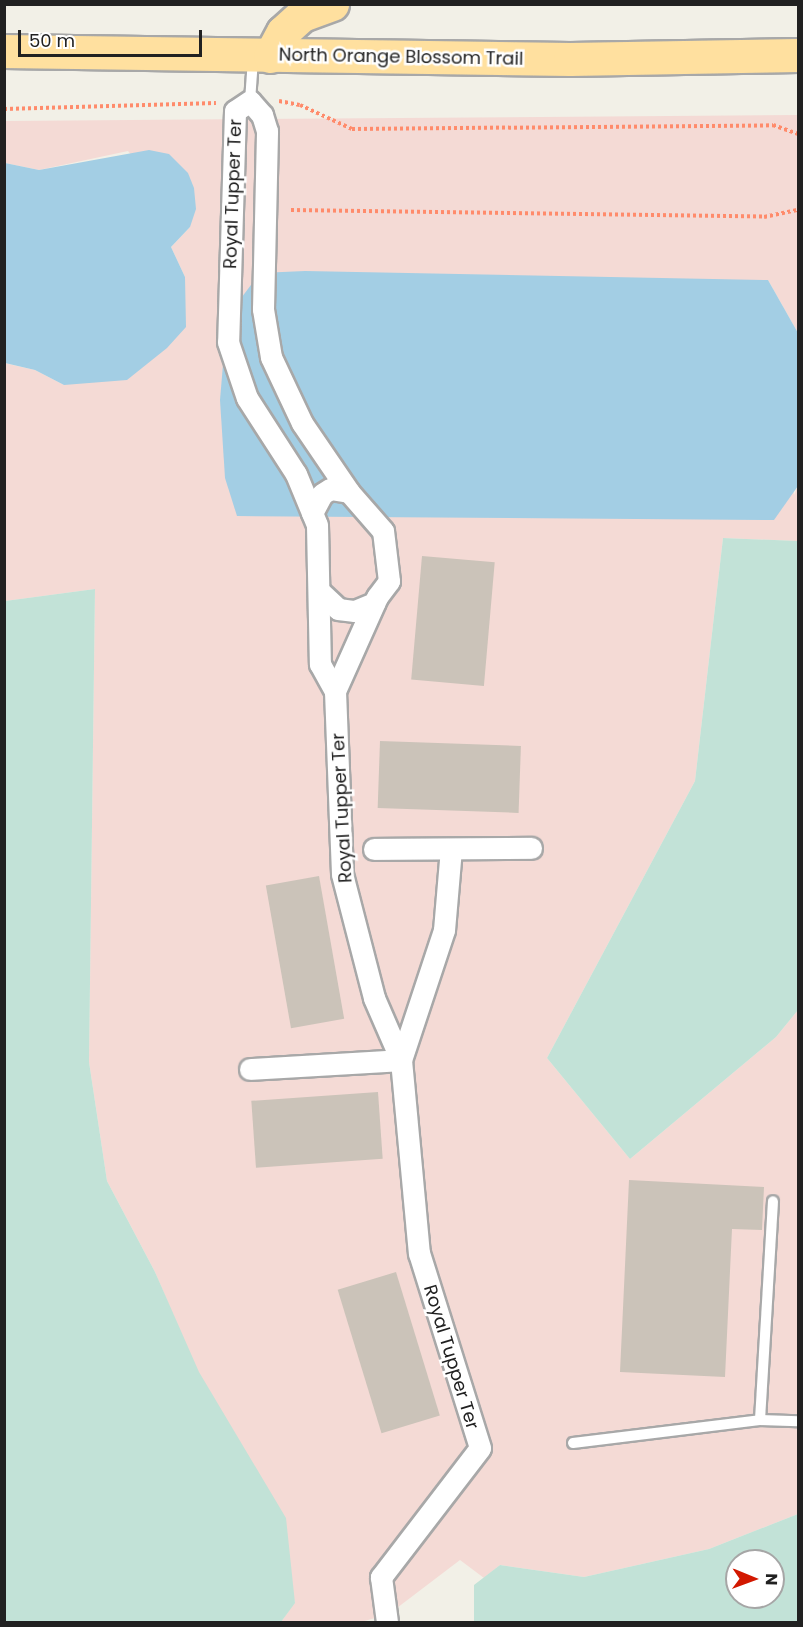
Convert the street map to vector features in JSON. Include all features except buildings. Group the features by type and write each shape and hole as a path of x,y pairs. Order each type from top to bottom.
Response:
{"main road":[{"path":"262,56 302,15 332,4"},
{"name":"North Orange Blossom Trail","path":"4,51 570,59 798,55"}],"street":[{"name":"Royal Tupper Ter","path":"335,691 320,664 317,525 296,474 247,398 228,342 235,111 250,98 262,115 267,131 263,309 271,357 302,423 349,492 383,531 389,581 374,603 335,691 342,874 374,998 401,1060 419,1253 480,1448 381,1577 387,1623"},
{"path":"312,513 322,494 330,489 349,492"},
{"path":"319,591 338,609 355,611 374,603"},
{"name":"Royal Tupper Ter","path":"374,849 531,848"},
{"name":"Royal Tupper Ter","path":"401,1060 444,930 451,849"},
{"path":"250,1069 401,1060"}],"lane":[{"path":"250,98 262,56"},
{"path":"760,1420 773,1201"},
{"path":"573,1443 760,1420 798,1421"}],"path":[{"path":"4,109 205,105 250,98 300,105 352,129 773,125 798,134"},
{"path":"291,210 764,217 798,210"}],"shaded area":[{"path":"798,115 798,333 768,280 794,495 798,486 798,541 723,538 695,781 547,1058 630,1159 776,1037 798,1010 798,1514 709,1549 584,1577 500,1565 484,1578 460,1560 389,1614 361,1622 281,1622 295,1602 155,1272 107,1181 89,1062 95,589 5,601 4,363 35,370 64,385 185,277 171,247 190,227 128,151 39,170 5,163 5,121"},
{"path":"149,150 169,154 188,173 194,188 196,209 190,227 171,247 185,277 186,327 167,348 127,380 64,385 35,370 5,363 5,163 39,170"},
{"path":"305,271 768,280 798,333 798,486 774,520 237,516 225,478 220,400 227,317 260,273"},
{"path":"723,538 798,541 798,1010 776,1037 630,1159 547,1058 695,781"},
{"path":"95,589 89,1062 107,1181 155,1272 199,1372 286,1518 295,1603 281,1622 5,1622 5,601"},
{"path":"798,1514 798,1622 474,1622 474,1585 500,1565 584,1577 709,1549"}]}
